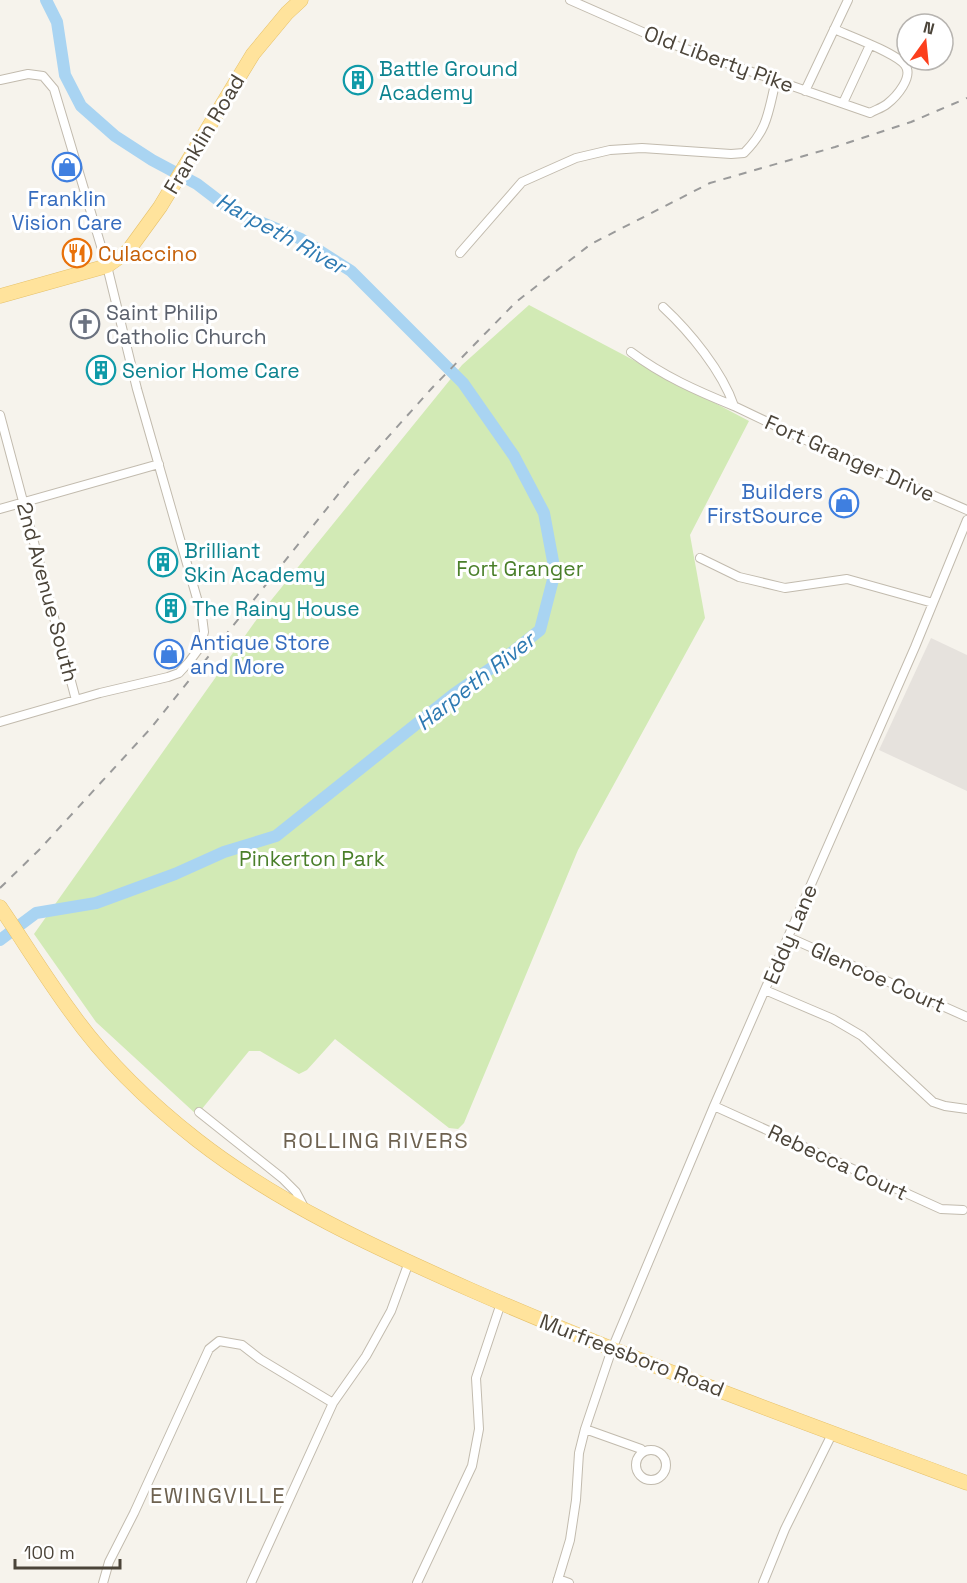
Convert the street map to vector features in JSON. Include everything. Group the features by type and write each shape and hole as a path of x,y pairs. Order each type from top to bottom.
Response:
{"main road":[{"name":"Franklin Road","path":"107,266 128,251 160,207 253,54 287,13 301,0"},
{"path":"0,296 107,266"},
{"name":"Murfreesboro Road","path":"0,907 73,1014 113,1062 196,1139 236,1168 305,1209 409,1262 501,1303 612,1349 967,1483"}],"street":[{"name":"Old Liberty Pike","path":"570,0 663,41 870,113 887,104 898,93 904,85 908,72 897,58 870,45"},
{"path":"805,92 848,0"},
{"path":"834,29 870,45 843,103"},
{"path":"0,80 28,74 43,76 54,89 60,105 107,266 137,389 202,616 204,632 200,646 179,673 0,722"},
{"path":"460,253 522,182 576,158 609,150 642,148 744,153 764,129 776,80"},
{"path":"663,307 708,358 728,389 734,406"},
{"name":"Fort Granger Drive","path":"631,352 651,367 680,382 801,438 967,510"},
{"name":"2nd Avenue South","path":"0,415 76,700"},
{"path":"0,509 159,464"},
{"name":"Eddy Lane","path":"557,1581 570,1540 576,1500 579,1453 612,1349 714,1106 915,647 967,520"},
{"path":"700,558 739,577 785,588 847,579 933,603"},
{"name":"Glencoe Court","path":"788,936 967,1017"},
{"path":"765,990 833,1019 862,1036 933,1102 967,1109"},
{"name":"Rebecca Court","path":"714,1106 941,1209 963,1210"},
{"name":"Murfreesboro Road","path":"199,1112 282,1178 296,1192 305,1209"},
{"path":"251,1583 333,1403 366,1356 386,1320 409,1262"},
{"path":"417,1583 472,1466 479,1429 476,1378 501,1303"},
{"path":"103,1583 109,1562 134,1513 209,1349 219,1341 242,1345 260,1359 333,1403"},
{"path":"585,1429 631,1444 643,1452"},
{"path":"763,1583 785,1529 833,1432"},
{"path":"557,1581 569,1583"}],"shaded area":[{"path":"931,638 967,655 967,791 879,750"}],"green space":[{"path":"529,305 749,421 690,535 705,618 578,850 464,1123 458,1129 449,1128 335,1039 307,1070 299,1074 260,1051 249,1051 197,1115 96,1022 34,934 264,609 462,365"}],"waterway":[{"name":"Harpeth River","path":"0,940 36,913 96,903 175,874 224,852 276,836 454,694 540,630 555,572 544,513 514,456 463,383 351,271 301,239 231,210 197,184 152,160 115,136 81,106 65,75 57,22 46,0"}],"railway":[{"path":"0,888 39,850 151,728 353,476 432,388 516,302 591,244 710,183 835,147 911,122 967,98"}],"place":[{"name":"Battle Ground Academy","path":"358,80"},
{"name":"Franklin Vision Care","path":"67,167"},
{"name":"Culaccino","path":"77,253"},
{"name":"Saint Philip Catholic Church","path":"85,324"},
{"name":"Senior Home Care","path":"101,370"},
{"name":"Builders FirstSource","path":"844,503"},
{"name":"Brilliant Skin Academy","path":"163,562"},
{"name":"The Rainy House","path":"171,608"},
{"name":"Antique Store and More","path":"169,654"}],"district":[{"name":"ROLLING RIVERS","path":"376,1140"},
{"name":"EWINGVILLE","path":"218,1495"}],"park label":[{"name":"Fort Granger","path":"520,568"},
{"name":"Pinkerton Park","path":"312,858"}]}
